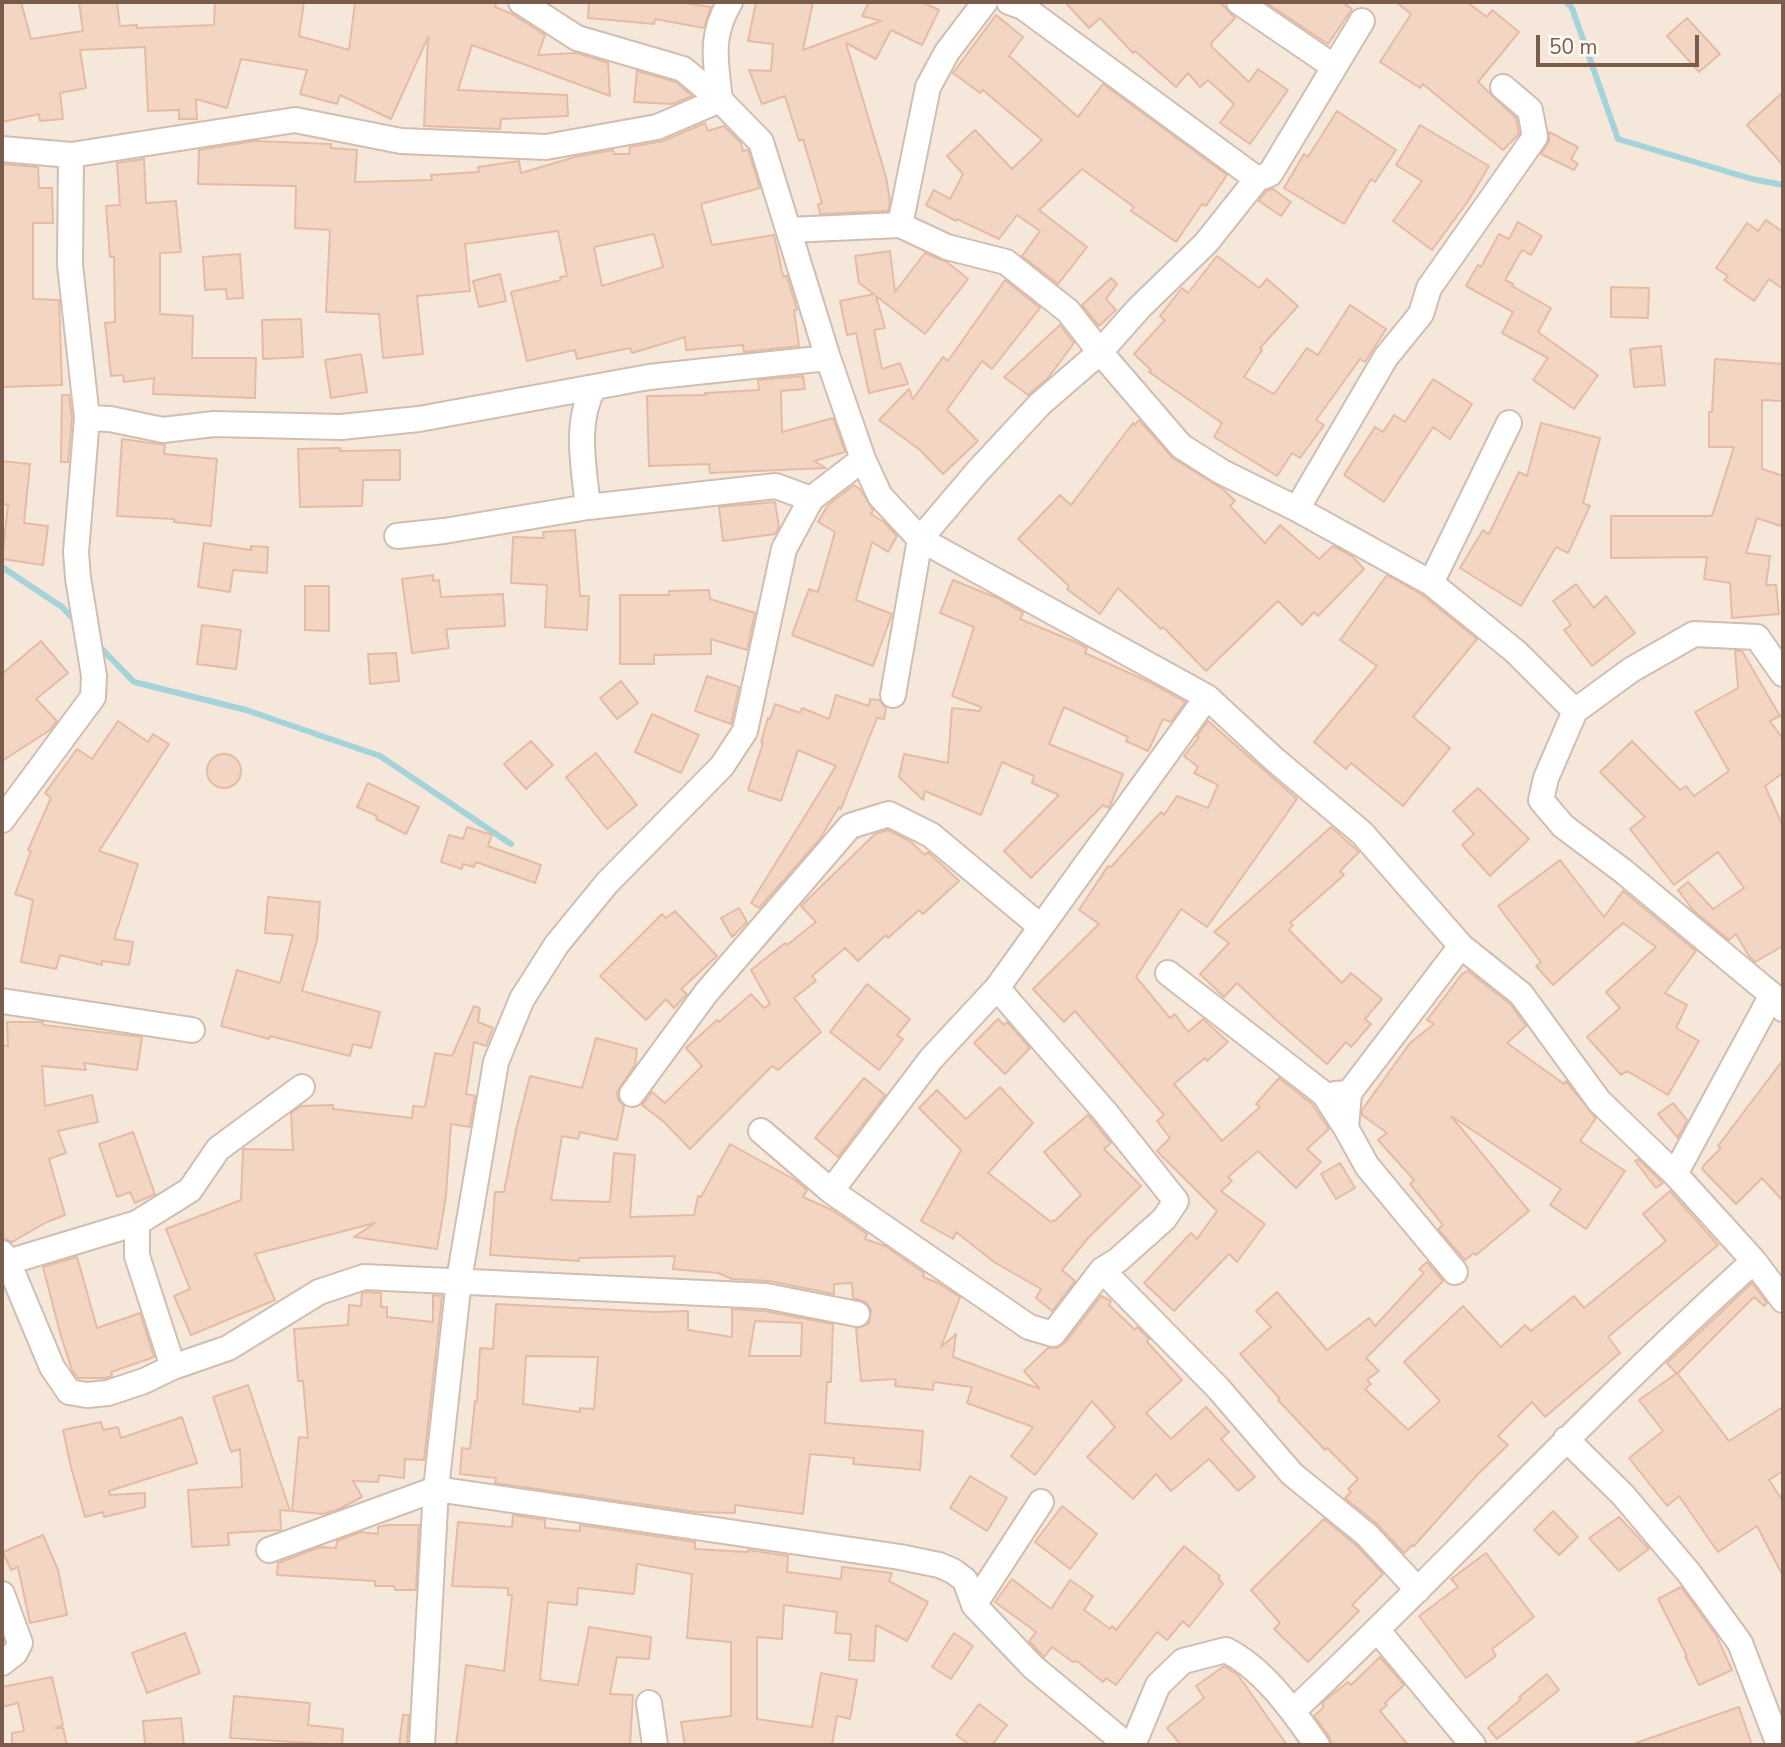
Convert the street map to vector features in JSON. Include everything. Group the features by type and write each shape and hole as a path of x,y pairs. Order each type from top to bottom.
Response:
{"street":[{"path":"521,2 577,38 683,69 720,100 761,142 828,358 863,459 880,496 920,539 1207,697 1275,760 1362,833 1461,946 1521,994 1599,1101 1675,1174 1754,1261 1783,1300"},
{"path":"720,100 714,43 730,2"},
{"path":"900,225 928,87 947,52 985,2"},
{"path":"1009,2 1023,7 1257,179"},
{"path":"1239,2 1333,66"},
{"path":"893,695 920,539 976,472 1040,404 1100,352 1139,308 1206,243 1257,179 1270,174 1362,22"},
{"path":"1297,509 1386,357 1421,314 1429,288 1535,137 1530,110 1503,87"},
{"path":"2,149 71,155 295,120 401,141 546,147 657,127 720,100"},
{"path":"2,820 93,697 94,676 76,552 87,418 70,265 71,155"},
{"path":"789,230 900,225 947,247 1006,262 1068,311 1181,446 1222,472 1297,509 1431,583 1516,652 1575,711"},
{"path":"87,418 110,419 163,429 214,424 341,427 419,419 649,377 828,358"},
{"path":"588,507 582,439 585,404 594,387"},
{"path":"1431,583 1509,424"},
{"path":"422,1745 436,1489 459,1280 496,1062 522,999 557,944 607,883 722,766 745,730 784,549 811,499 863,459"},
{"path":"397,536 444,531 588,507 776,486 811,499"},
{"path":"1675,1174 1778,1002 1623,871 1563,826 1541,800 1546,778 1575,711 1631,670 1694,634 1757,637 1783,674"},
{"path":"831,1191 931,1059 997,988 1207,697"},
{"path":"632,1094 706,993 850,826 889,814 931,835 1041,927"},
{"path":"1346,1128 1349,1093 1461,946"},
{"path":"1168,972 1324,1094 1367,1166 1455,1272"},
{"path":"761,1130 831,1191 1029,1327 1052,1334 1102,1270 1118,1260 1164,1219 1176,1201 1106,1113 997,988"},
{"path":"2,1001 192,1030"},
{"path":"302,1087 218,1149 190,1189 137,1223 5,1258 52,1367 69,1392 87,1395 108,1392 144,1381 173,1367 228,1348 319,1292 364,1277 766,1296 858,1314"},
{"path":"1324,1094 1349,1093"},
{"path":"137,1223 138,1256 173,1367"},
{"path":"1293,1711 1378,1631 1679,1328 1754,1261"},
{"path":"1102,1270 1218,1388 1292,1474 1367,1535 1418,1590"},
{"path":"1566,1439 1622,1495 1689,1573 1740,1643 1779,1745"},
{"path":"269,1550 436,1489 939,1565 965,1580 974,1605 1033,1667 1127,1745"},
{"path":"974,1605 1041,1502"},
{"path":"2,1594 20,1643 15,1653 2,1663"},
{"path":"1378,1631 1473,1745"},
{"path":"1133,1745 1158,1685 1183,1661 1226,1650 1244,1659 1293,1711 1317,1745"},
{"path":"649,1703 655,1745"}],"shaded area":[{"path":"2,2 1783,2 1783,1745 2,1745"}],"building":[{"path":"2,2 21,2 31,39 83,31 79,2 117,2 120,26 137,25 137,28 214,25 215,2 304,2 299,36 349,50 355,2 497,2 495,7 512,14 545,35 538,55 577,53 608,63 610,96 472,45 458,90 567,95 568,116 501,119 500,129 424,126 428,37 391,119 340,95 337,104 300,94 307,70 241,59 227,108 196,99 197,119 179,119 179,110 148,111 145,47 80,50 86,88 60,93 63,119 40,121 39,114 2,122"},
{"path":"589,2 678,2 711,7 704,28 655,19 654,24 588,18"},
{"path":"756,2 813,2 803,50 881,21 862,16 869,2 922,2 939,10 922,45 891,30 876,59 846,43 886,177 890,201 888,211 820,214 818,204 822,203 803,139 799,141 785,96 762,104 749,70 771,71 773,44 748,41"},
{"path":"1065,2 1220,2 1235,18 1211,46 1249,82 1258,69 1288,90 1250,144 1220,123 1234,104 1208,80 1200,87 1188,73 1176,87 1135,51 1133,53 1100,18 1089,28"},
{"path":"1265,2 1342,2 1352,9 1328,44"},
{"path":"1396,2 1467,2 1487,17 1492,10 1519,32 1478,82 1516,118 1519,134 1503,150 1423,84 1420,88 1380,62 1411,14"},
{"path":"996,15 1023,37 1009,56 1078,117 1103,84 1227,175 1206,206 1202,204 1176,242 1131,211 1134,207 1082,169 1039,210 1087,247 1058,284 1022,256 1040,231 1017,215 999,239 926,205 934,190 950,199 963,174 947,156 975,130 1012,169 1042,140 983,90 980,93 953,73"},
{"path":"1687,18 1720,54 1699,72 1667,36"},
{"path":"637,71 676,82 692,96 672,104 634,102"},
{"path":"1783,92 1783,165 1747,125"},
{"path":"1337,111 1396,150 1375,182 1371,179 1344,224 1284,188 1304,154 1308,157"},
{"path":"705,123 708,131 724,126 741,143 743,151 748,150 760,188 701,204 712,245 774,235 783,276 787,276 797,310 794,310 799,346 744,352 743,345 686,350 685,337 632,353 630,348 577,359 575,350 527,361 511,292 561,280 560,277 567,276 558,231 465,244 470,291 417,296 423,354 383,358 379,314 326,312 330,230 295,228 296,186 198,184 199,150 254,141 331,144 331,148 357,150 355,182 432,180 431,175 479,172 478,167 519,161 521,173 575,157 613,150 614,154 629,154 630,147 663,141","holes":["654,234 663,267 602,286 594,247"]},
{"path":"1420,125 1489,166 1468,201 1432,250 1393,221 1422,181 1396,165"},
{"path":"1549,132 1578,147 1571,159 1578,164 1574,170 1541,154 1549,141"},
{"path":"144,159 146,203 176,201 181,252 160,253 160,314 193,316 192,358 256,358 255,398 153,394 154,378 124,382 123,375 111,376 105,323 115,322 114,257 110,257 106,206 120,205 117,163"},
{"path":"2,164 38,167 39,188 52,188 53,223 33,223 33,299 59,300 62,385 2,387"},
{"path":"1273,189 1291,202 1281,216 1259,201 1266,191"},
{"path":"1766,220 1783,232 1783,289 1769,279 1754,301 1724,280 1728,276 1716,268 1747,223 1758,231"},
{"path":"1518,222 1542,236 1531,255 1522,250 1505,280 1551,308 1538,332 1598,375 1574,409 1533,380 1548,358 1502,333 1513,312 1466,286 1478,265 1481,267 1499,234 1509,239"},
{"path":"890,251 895,292 925,253 947,262 968,279 925,334 876,296 885,328 874,330 882,369 900,363 908,384 869,393 856,333 847,335 840,301 874,294 859,283 855,256"},
{"path":"240,254 243,298 227,299 226,289 205,290 203,257"},
{"path":"1217,256 1259,288 1267,279 1298,306 1260,348 1262,350 1244,377 1274,394 1307,348 1318,355 1350,305 1386,329 1365,362 1360,359 1316,420 1324,425 1300,458 1292,453 1277,476 1214,437 1222,423 1149,372 1151,370 1134,354 1165,320 1160,316 1182,288 1188,293"},
{"path":"500,274 506,301 479,307 473,281"},
{"path":"1111,278 1117,284 1106,299 1116,310 1099,326 1082,305"},
{"path":"1005,280 1040,308 992,369 982,361 947,410 978,441 943,474 920,450 879,420 909,389 913,399 943,357 948,361"},
{"path":"1611,287 1649,288 1648,318 1611,317"},
{"path":"301,319 303,357 263,359 262,320"},
{"path":"1060,325 1074,343 1048,378 1028,395 1004,377"},
{"path":"1661,346 1665,385 1634,387 1630,349"},
{"path":"361,354 367,392 331,398 325,360"},
{"path":"1715,359 1783,364 1783,401 1762,400 1762,469 1783,476 1783,516 1780,526 1757,518 1746,553 1770,556 1766,585 1776,585 1779,614 1732,618 1730,583 1704,579 1707,557 1611,558 1611,516 1712,516 1734,447 1709,447 1709,412 1712,412"},
{"path":"803,376 805,389 781,391 782,432 833,418 845,452 814,461 826,468 710,473 709,464 649,466 647,396 706,395 705,393 759,390 758,380"},
{"path":"1433,379 1472,404 1450,439 1433,427 1384,502 1344,475 1375,427 1383,432 1394,415 1405,422"},
{"path":"62,395 69,395 72,418 68,462 61,462"},
{"path":"1139,420 1173,458 1224,490 1235,501 1230,506 1265,543 1280,525 1319,559 1333,546 1352,556 1364,569 1318,616 1314,612 1302,625 1278,601 1206,671 1163,627 1161,629 1118,588 1100,614 1067,589 1069,586 1018,539 1060,495 1071,505 1133,423 1135,425"},
{"path":"1541,423 1600,438 1583,503 1590,506 1568,553 1556,547 1521,606 1460,568 1483,530 1489,534 1519,472 1527,476"},
{"path":"122,439 165,445 164,454 217,459 211,526 174,522 174,519 117,516"},
{"path":"340,448 340,451 400,450 400,480 363,480 362,506 300,507 298,449"},
{"path":"2,461 30,464 24,523 48,526 43,565 2,559 8,505 2,504"},
{"path":"854,485 860,489 873,510 871,514 884,522 897,536 888,552 872,542 856,600 892,614 873,666 792,635 809,589 818,592 835,532 818,522 828,505"},
{"path":"775,502 779,527 775,534 723,541 719,507"},
{"path":"575,530 580,596 589,596 587,630 545,627 547,585 511,583 513,537 544,538 543,532"},
{"path":"204,543 251,550 251,546 268,547 267,573 233,570 230,592 198,587"},
{"path":"433,575 433,581 439,580 441,597 503,594 505,626 446,629 449,648 412,653 402,579"},
{"path":"1387,575 1421,594 1477,639 1413,717 1450,748 1403,806 1351,763 1346,769 1314,742 1377,666 1340,640"},
{"path":"953,580 997,598 1023,613 1020,619 1087,648 1085,653 1149,682 1185,702 1171,722 1163,719 1148,751 1126,741 1128,737 1064,707 1049,744 1123,774 1109,808 1103,805 1031,878 1004,851 1059,795 1032,783 1034,776 1002,762 981,815 925,791 923,800 899,777 904,754 948,763 952,708 980,711 981,707 952,696 974,627 940,613"},
{"path":"1576,584 1594,608 1606,596 1635,633 1592,666 1564,630 1571,625 1553,601"},
{"path":"305,586 329,586 329,631 305,630"},
{"path":"709,590 710,599 755,613 747,650 711,639 711,654 654,655 654,664 620,664 620,595 669,595 669,591"},
{"path":"202,625 241,630 236,669 197,664"},
{"path":"41,641 68,673 36,699 57,721 50,730 2,761 2,674"},
{"path":"1735,651 1742,651 1780,716 1770,721 1783,739 1783,773 1765,786 1783,826 1783,946 1755,962 1736,934 1729,940 1693,910 1678,890 1688,882 1713,909 1744,888 1718,852 1674,885 1630,829 1645,817 1600,772 1632,741 1680,790 1686,786 1694,796 1729,771 1695,712 1738,688"},
{"path":"396,653 399,681 370,684 368,654"},
{"path":"707,676 739,687 731,724 695,711"},
{"path":"621,681 638,703 617,719 600,698"},
{"path":"836,695 869,706 870,699 879,700 886,708 884,719 877,718 841,809 839,807 819,840 759,908 751,903 836,766 798,750 781,801 748,790 768,718 770,719 775,704 800,713 802,708 829,719"},
{"path":"652,714 699,735 681,773 635,752"},
{"path":"118,721 148,742 153,734 169,744 99,851 138,864 114,939 133,942 129,965 102,961 102,965 60,955 56,969 21,962 33,900 15,894 31,851 28,850 51,798 45,793 77,749 92,759"},
{"path":"1208,721 1297,799 1207,927 1181,909 1136,977 1170,1018 1175,1014 1188,1032 1203,1019 1228,1042 1207,1061 1205,1058 1174,1084 1222,1141 1260,1107 1256,1104 1279,1078 1312,1104 1329,1129 1307,1149 1321,1162 1296,1188 1258,1151 1228,1177 1232,1181 1221,1191 1265,1224 1237,1262 1229,1254 1174,1311 1144,1283 1191,1233 1197,1239 1217,1211 1157,1151 1170,1138 1157,1121 1164,1115 1075,1011 1064,1022 1033,989 1099,924 1079,910 1108,866 1111,867 1161,812 1164,815 1177,796 1208,808 1218,785 1194,773 1198,767 1184,756"},
{"path":"531,741 553,765 526,789 504,764"},
{"path":"596,753 637,805 607,829 566,777"},
{"path":"224,754 236,759 241,771 236,783 224,788 212,783 207,771 212,759"},
{"path":"368,783 419,807 406,834 357,807"},
{"path":"1478,788 1529,839 1490,876 1462,845 1474,834 1453,811"},
{"path":"467,827 492,835 488,846 541,865 535,883 476,862 474,867 463,864 462,869 441,862 449,835 463,839"},
{"path":"1331,827 1359,852 1340,871 1344,875 1290,923 1293,925 1289,930 1342,983 1351,973 1382,999 1365,1019 1371,1024 1351,1047 1346,1042 1327,1064 1237,983 1224,997 1200,974 1229,943 1214,932"},
{"path":"888,830 911,842 925,855 928,852 959,881 923,914 919,910 858,961 845,948 812,976 816,981 794,998 821,1032 778,1070 772,1066 690,1149 664,1122 642,1105 652,1092 665,1103 702,1066 686,1048 717,1020 719,1022 751,994 764,1008 770,1004 751,970 816,922 801,906 875,834"},
{"path":"1560,860 1604,917 1623,891 1696,951 1665,993 1687,1005 1676,1028 1699,1041 1668,1095 1627,1071 1621,1075 1587,1037 1620,1008 1606,992 1656,947 1623,923 1553,985 1536,966 1541,962 1498,906"},
{"path":"268,897 320,902 317,940 302,991 380,1012 371,1048 353,1044 350,1056 221,1026 237,970 280,983 293,935 265,933"},
{"path":"739,908 747,922 732,937 721,918"},
{"path":"675,911 717,956 681,989 687,994 674,1008 666,999 646,1020 600,976 662,914 666,918"},
{"path":"1468,971 1510,1004 1526,1026 1507,1043 1564,1084 1566,1081 1596,1118 1580,1141 1625,1171 1586,1229 1550,1205 1561,1189 1451,1116 1529,1211 1476,1255 1474,1253 1465,1260 1438,1229 1443,1225 1410,1184 1414,1180 1378,1140 1387,1133 1362,1115 1362,1110 1410,1043 1434,1024 1427,1020 1462,974"},
{"path":"867,984 910,1019 897,1035 903,1039 879,1070 830,1032"},
{"path":"474,1006 480,1008 478,1022 493,1028 486,1046 474,1042 466,1094 475,1096 470,1127 451,1124 446,1196 437,1249 354,1237 375,1223 255,1254 266,1279 264,1280 275,1300 191,1335 174,1296 190,1289 166,1229 241,1200 243,1149 293,1150 291,1113 301,1106 333,1105 333,1109 412,1118 413,1106 425,1107 435,1053 452,1056"},
{"path":"998,1019 1004,1025 1007,1022 1030,1048 1005,1074 974,1043"},
{"path":"7,1022 43,1022 43,1025 142,1037 137,1070 84,1063 86,1070 42,1066 45,1106 92,1095 98,1122 58,1131 66,1153 49,1159 65,1215 12,1242 2,1238 2,1045 8,1046"},
{"path":"596,1038 637,1049 635,1065 617,1092 618,1099 624,1106 617,1140 580,1132 578,1139 562,1136 551,1200 610,1202 614,1153 635,1155 630,1217 694,1215 698,1196 701,1197 730,1144 795,1180 807,1190 803,1197 832,1210 867,1234 865,1239 885,1246 924,1273 923,1277 960,1297 941,1347 956,1334 953,1357 1040,1389 1024,1371 1048,1348 1057,1348 1065,1343 1101,1296 1111,1301 1109,1305 1135,1330 1137,1327 1149,1339 1147,1342 1182,1380 1146,1413 1171,1439 1206,1407 1229,1432 1221,1439 1255,1477 1238,1491 1209,1459 1171,1491 1156,1474 1133,1499 1087,1457 1115,1427 1092,1401 1035,1475 1011,1456 1033,1427 967,1403 972,1387 934,1382 933,1390 895,1386 896,1379 861,1381 856,1329 869,1323 871,1310 866,1302 853,1298 852,1283 834,1284 834,1294 769,1281 732,1279 718,1273 673,1269 675,1256 579,1258 579,1261 490,1255 495,1192 504,1192 530,1076 582,1088"},
{"path":"1783,1060 1783,1201 1762,1178 1736,1204 1702,1169 1721,1148 1718,1146"},
{"path":"864,1078 885,1095 838,1157 815,1138"},
{"path":"1000,1087 1033,1123 988,1173 1051,1222 1081,1195 1044,1152 1088,1115 1111,1143 1104,1149 1141,1186 1089,1237 1062,1270 1075,1281 1052,1311 1036,1298 1041,1289 994,1262 956,1232 953,1239 921,1221 961,1150 919,1108 937,1090 966,1119"},
{"path":"1673,1103 1687,1120 1678,1138 1658,1114"},
{"path":"133,1132 155,1194 135,1203 130,1192 117,1197 99,1144"},
{"path":"1638,1159 1663,1183 1656,1188 1635,1161"},
{"path":"1340,1163 1355,1188 1336,1199 1321,1174"},
{"path":"1670,1191 1718,1245 1608,1337 1620,1353 1545,1417 1532,1402 1498,1436 1508,1445 1478,1474 1414,1546 1404,1553 1377,1524 1345,1498 1351,1492 1348,1489 1358,1479 1327,1448 1325,1450 1240,1354 1271,1327 1256,1311 1277,1292 1327,1350 1369,1318 1375,1326 1424,1273 1419,1269 1427,1262 1443,1281 1366,1358 1379,1371 1367,1380 1371,1384 1365,1389 1408,1430 1440,1401 1404,1362 1463,1306 1501,1347 1525,1325 1531,1331 1574,1296 1584,1308 1666,1241 1643,1214"},
{"path":"77,1257 97,1328 140,1313 154,1357 111,1372 112,1376 105,1378 78,1378 72,1370 60,1333 43,1267"},
{"path":"1752,1283 1767,1303 1764,1306 1754,1297 1677,1374 1667,1363"},
{"path":"362,1293 381,1293 381,1307 387,1307 387,1317 433,1322 433,1295 442,1296 424,1460 405,1459 404,1478 379,1475 378,1482 353,1481 362,1497 339,1509 323,1514 292,1511 299,1437 308,1438 303,1381 298,1381 294,1329 348,1325 349,1305 361,1306"},
{"path":"496,1304 656,1312 688,1311 688,1330 732,1337 732,1309 764,1311 833,1324 831,1382 827,1382 825,1423 923,1431 920,1470 853,1464 854,1458 810,1454 803,1514 735,1505 735,1513 696,1512 495,1483 496,1478 460,1474 462,1448 470,1449 477,1401 480,1348 493,1349","holes":["755,1321 802,1323 801,1356 749,1356","526,1356 598,1357 594,1409 580,1408 580,1412 523,1404"]},
{"path":"1677,1373 1729,1441 1783,1407 1783,1471 1769,1480 1783,1501 1783,1576 1757,1526 1718,1552 1679,1496 1667,1506 1629,1458 1663,1431 1639,1400"},
{"path":"248,1385 290,1511 280,1510 281,1530 228,1533 229,1545 192,1547 188,1490 242,1487 240,1449 231,1452 213,1397"},
{"path":"182,1417 197,1463 109,1491 110,1495 145,1493 145,1507 104,1517 103,1512 85,1517 63,1430 101,1422 103,1430 118,1427 121,1438"},
{"path":"970,1476 1007,1498 987,1531 950,1508"},
{"path":"1062,1506 1097,1534 1070,1569 1035,1542"},
{"path":"1553,1511 1578,1537 1559,1555 1534,1530"},
{"path":"513,1515 545,1520 545,1528 580,1531 580,1525 695,1542 695,1549 748,1550 788,1556 787,1572 841,1579 842,1567 892,1573 889,1581 928,1602 907,1641 876,1625 874,1661 849,1660 851,1634 835,1633 837,1612 784,1605 782,1639 757,1637 757,1719 812,1727 821,1673 857,1680 850,1719 837,1716 832,1745 685,1745 681,1722 731,1716 731,1642 687,1638 692,1574 637,1564 634,1594 578,1588 577,1605 548,1602 540,1680 578,1685 589,1627 651,1637 649,1659 617,1657 610,1694 633,1695 630,1745 456,1745 466,1665 504,1671 512,1595 508,1595 508,1588 452,1586 458,1522 512,1527"},
{"path":"1619,1517 1649,1549 1619,1571 1589,1538"},
{"path":"1324,1519 1357,1546 1383,1574 1352,1605 1359,1611 1308,1662 1274,1629 1280,1623 1251,1590"},
{"path":"419,1525 416,1590 375,1586 375,1581 277,1575 278,1563 320,1547 336,1548 337,1541 361,1532 378,1534 378,1527"},
{"path":"43,1535 58,1570 67,1615 30,1623 18,1567 11,1570 3,1552"},
{"path":"1184,1546 1220,1576 1218,1578 1223,1584 1189,1627 1183,1621 1167,1640 1157,1632 1116,1685 1106,1678 1103,1682 1077,1661 1073,1662 1052,1647 1044,1657 1029,1641 1036,1632 995,1602 1012,1579 1051,1609 1070,1580 1093,1596 1084,1610 1110,1629 1112,1626 1116,1630"},
{"path":"1486,1553 1534,1617 1492,1649 1496,1656 1466,1678 1419,1616 1458,1587 1451,1579"},
{"path":"1681,1587 1716,1635 1732,1670 1699,1685 1658,1599"},
{"path":"185,1633 200,1673 147,1693 132,1653"},
{"path":"954,1633 973,1646 951,1679 932,1667"},
{"path":"1380,1657 1404,1685 1380,1711 1408,1745 1332,1745 1329,1736 1314,1716 1324,1707 1324,1701 1348,1682 1351,1685"},
{"path":"1224,1666 1238,1675 1287,1745 1181,1745 1167,1728 1204,1698 1196,1686"},
{"path":"1547,1674 1559,1690 1497,1739 1488,1728"},
{"path":"52,1677 63,1725 56,1728 63,1728 67,1745 12,1745 12,1733 24,1731 18,1703 2,1707 2,1687"},
{"path":"234,1696 310,1703 308,1725 343,1729 342,1745 230,1738"},
{"path":"979,1704 1007,1725 992,1745 970,1745 956,1735"},
{"path":"1739,1707 1752,1745 1636,1745 1636,1743"},
{"path":"403,1715 409,1715 407,1745 399,1745"},
{"path":"181,1718 184,1745 145,1745 143,1721"}],"waterway":[{"path":"1566,2 1572,8 1618,139 1752,179 1783,185"},
{"path":"2,567 62,607 76,622"},
{"path":"98,645 134,682 246,710 380,756 511,844"}]}
